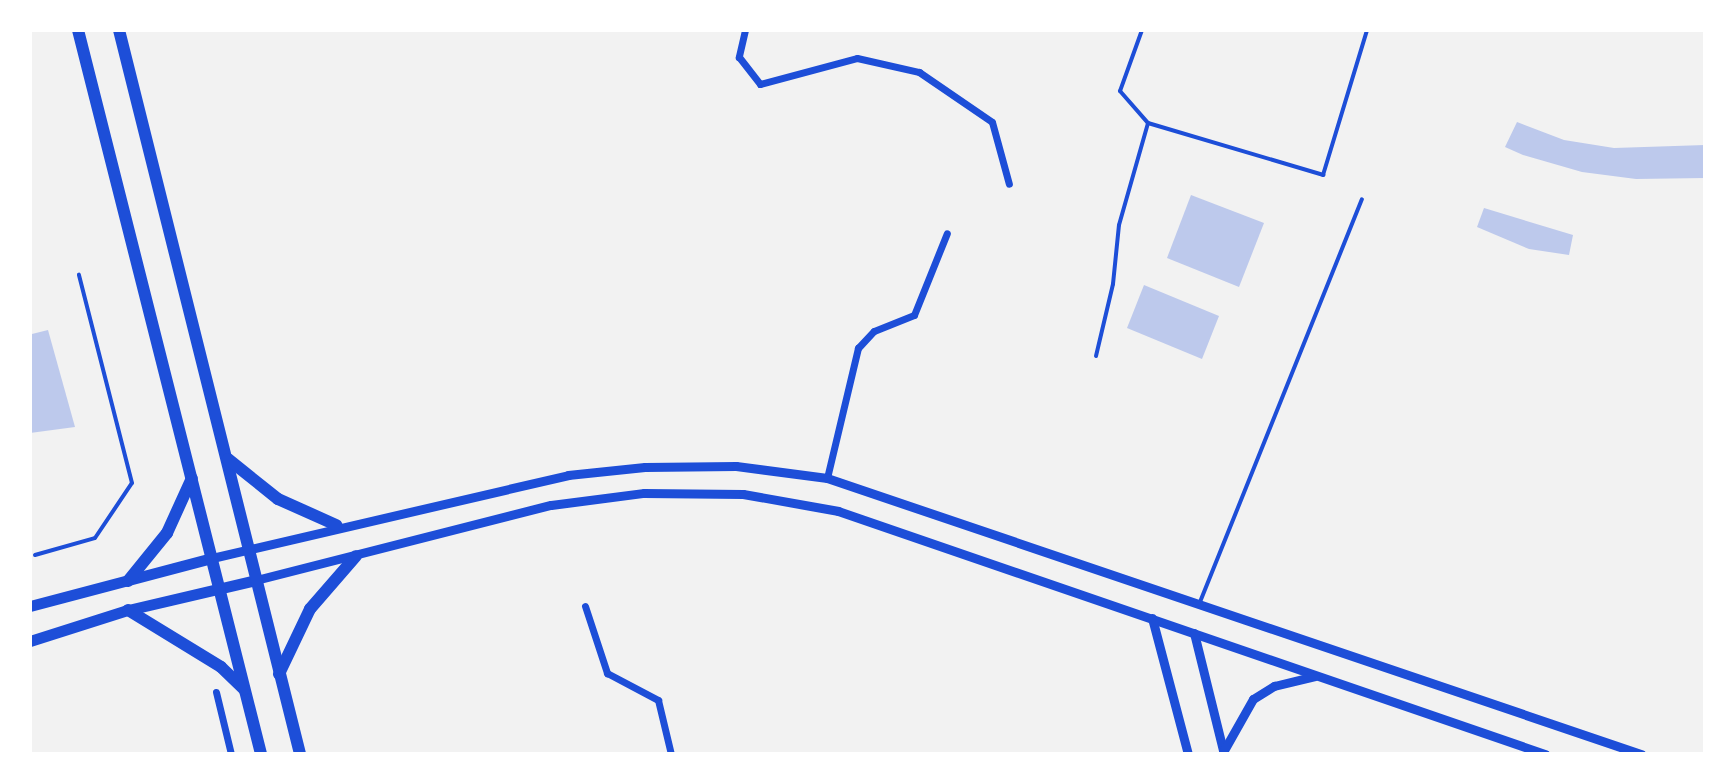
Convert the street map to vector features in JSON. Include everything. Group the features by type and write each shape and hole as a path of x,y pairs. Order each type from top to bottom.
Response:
{"main road":[{"path":"78,30 261,754"},
{"path":"119,30 300,754"},
{"path":"226,456 278,499 336,525"},
{"path":"128,581 167,533 192,478"},
{"path":"279,674 310,609 356,556"},
{"path":"30,606 212,558"},
{"path":"30,641 128,610 256,580"},
{"path":"128,610 221,667 245,691"}],"street":[{"path":"745,30 739,57 760,84 857,58 919,72 992,122 1009,184"},
{"path":"827,478 858,348 874,331 914,315 947,233"},
{"path":"212,558 336,525 568,475 645,467 736,466 827,478 1641,754"},
{"path":"256,580 551,505 644,493 743,494 838,511 1545,754"},
{"path":"585,606 607,673 658,700 671,754"},
{"path":"1152,618 1188,754"},
{"path":"1194,633 1224,753"},
{"path":"1224,753 1253,699 1274,686 1315,676"},
{"path":"216,692 231,754"}],"lane":[{"path":"1142,30 1120,91 1148,123 1323,175 1367,30"},
{"path":"1096,356 1113,284 1119,225 1148,123"},
{"path":"1200,603 1362,199"},
{"path":"35,555 95,538 132,483 79,275"}],"building":[{"path":"1517,122 1564,140 1614,148 1705,145 1705,178 1636,179 1582,172 1523,155 1505,147"},
{"path":"1191,195 1264,223 1239,287 1167,258"},
{"path":"1484,208 1573,235 1569,255 1529,249 1477,227"},
{"path":"1144,285 1219,316 1202,359 1127,328"},
{"path":"48,330 75,427 30,433 30,341 32,334"}]}
